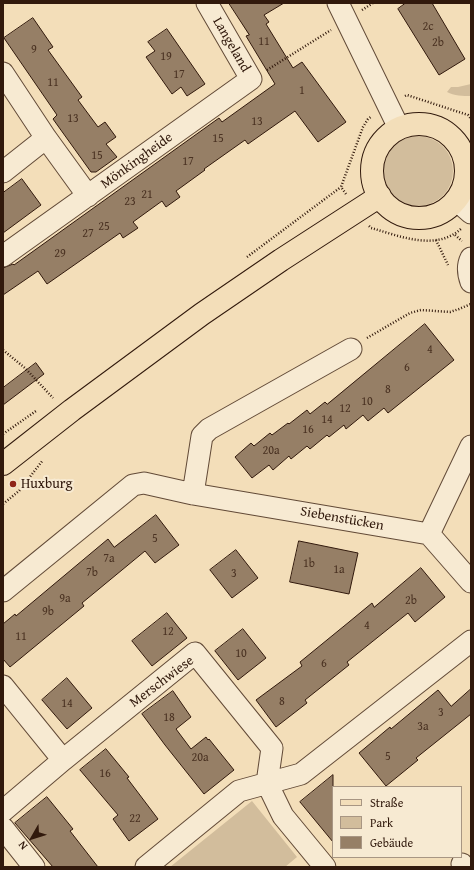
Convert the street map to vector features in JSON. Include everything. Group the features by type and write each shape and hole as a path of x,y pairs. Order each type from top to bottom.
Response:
{"main road":[{"path":"415,124 432,125 465,141 464,213 445,210 431,216 417,218 402,215 390,207 380,196 372,178 373,158 383,140 399,128 415,124"},
{"path":"3,464 72,410 202,314 281,260 380,196"}],"street":[{"name":"Langeland","path":"185,126 251,79 207,3"},
{"path":"342,11 399,128"},
{"name":"Mönkingheide","path":"3,73 46,138 88,196"},
{"name":"Mönkingheide","path":"3,256 185,126"},
{"path":"3,172 46,138"},
{"path":"471,258 468,269 471,282"},
{"path":"193,494 202,436 209,428 351,349"},
{"path":"471,446 429,534 471,582"},
{"name":"Siebenstücken","path":"3,591 133,486 144,483 193,494 429,534"},
{"path":"146,867 238,791 301,774 471,641"},
{"name":"Merschwiese","path":"3,811 63,760 195,654 272,748 266,783"},
{"path":"3,686 63,760"},
{"path":"266,783 283,816 325,867"},
{"path":"3,828 34,867"}],"path":[{"path":"251,79 342,11"},
{"path":"402,98 407,95 468,115 471,119"},
{"path":"246,258 341,187 363,127 368,119 375,114"},
{"path":"341,187 346,194"},
{"path":"364,232 371,228 409,239 427,242 455,235 464,213"},
{"path":"351,349 410,312 421,310 450,312 471,304"},
{"path":"3,350 25,368 53,398"},
{"path":"3,504 19,490 46,456"}],"green space":[{"path":"471,84 471,96 456,95 447,92 451,87"},
{"path":"411,136 425,136 438,142 447,151 451,157 453,171 451,185 443,196 432,204 425,206 411,206 404,204 393,196 385,185 383,178 383,164 385,157 393,146 404,138"},
{"path":"252,801 297,857 285,867 170,867"}],"building":[{"path":"229,3 284,3 264,15 269,22 266,24 293,68 302,62 346,122 318,142 295,111 248,144 245,140 204,169 205,170 176,191 180,197 166,207 162,201 133,222 138,228 123,238 120,233 47,284 38,271 3,295 3,268 13,264 14,265 219,118 222,122 275,84 246,36 249,35"},
{"path":"406,3 432,3 465,59 439,75 398,9"},
{"path":"33,18 53,47 48,50 82,97 78,100 98,127 105,122 116,137 106,144 117,157 96,172 91,172 53,119 57,115 4,38"},
{"path":"167,29 205,84 187,96 181,87 172,94 146,57 155,51 148,42"},
{"path":"22,179 41,205 3,233 3,193"},
{"path":"425,324 454,360 388,413 384,408 368,421 363,415 346,429 344,425 329,437 327,435 310,449 307,446 291,459 289,456 273,470 269,465 252,478 235,457 251,443 254,446 270,433 272,435 307,410 310,414 325,402 327,404"},
{"path":"36,363 44,374 3,405 3,388"},
{"path":"156,515 179,545 155,563 145,551 82,603 84,606 10,667 3,659 3,624 15,614 16,616 108,539 114,547"},
{"path":"299,541 358,553 349,594 290,582"},
{"path":"236,550 258,578 232,598 210,570"},
{"path":"421,568 445,597 415,622 408,613 347,662 349,665 305,700 307,703 276,727 256,700 302,666 300,662 372,603 374,607"},
{"path":"167,613 187,638 152,666 132,641"},
{"path":"243,629 266,658 238,680 215,651"},
{"path":"67,678 92,708 67,729 42,700"},
{"path":"471,689 471,714 416,758 418,760 386,786 359,753 438,690 451,706"},
{"path":"173,691 191,717 176,729 191,749 206,737 234,770 204,794 142,714"},
{"path":"106,749 129,777 127,778 158,819 129,841 113,819 118,815 80,770"},
{"path":"333,775 332,841 300,802"},
{"path":"47,797 73,829 70,831 98,867 53,867 15,823"}],"place":[{"name":"Huxburg","path":"13,484"}]}
